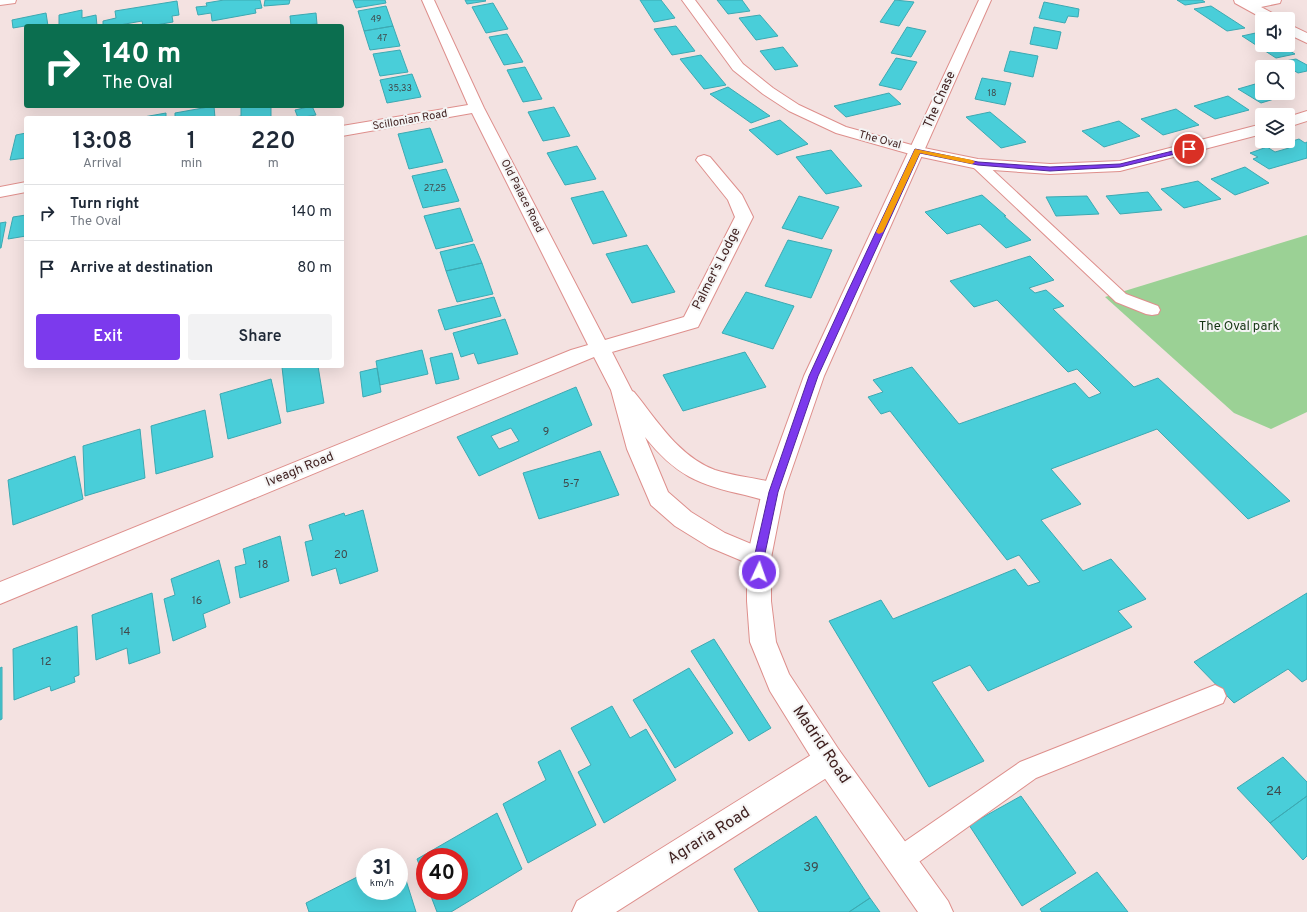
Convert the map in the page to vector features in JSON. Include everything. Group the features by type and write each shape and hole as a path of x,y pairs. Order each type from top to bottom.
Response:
{"street":[{"path":"0,1 10,0"},
{"name":"Old Palace Road","path":"428,0 477,108 621,390 638,449 659,498 683,519 711,537 759,558"},
{"name":"The Oval","path":"688,0 738,67 768,91 794,108 841,130 917,150 978,164 1050,169 1120,166 1255,131"},
{"name":"The Chase","path":"759,558 773,492 814,376 986,0"},
{"path":"1245,3 1275,0"},
{"path":"1245,3 1261,12"},
{"path":"1295,32 1307,39"},
{"name":"Scillonian Road","path":"344,132 477,108"},
{"path":"1295,120 1307,116"},
{"name":"Palmer's Lodge","path":"601,349 691,322 744,217 736,199 704,160"},
{"path":"0,192 24,187"},
{"name":"Iveagh Road","path":"0,593 578,355 601,349"},
{"name":"Old Palace Road","path":"621,390 663,442 684,463 702,474 773,492"},
{"name":"Madrid Road","path":"759,558 759,601 763,642 779,682 829,760 937,912"},
{"name":"Agraria Road","path":"588,912 829,760"}],"lane":[{"path":"978,164 1121,298 1152,310"},
{"path":"900,860 1028,770 1215,696"}],"green space":[{"name":"The Oval park","path":"1307,235 1307,412 1271,429 1234,413 1105,297"}],"building":[{"path":"224,0 260,0 262,8 255,9 256,13 212,21 211,13 198,15 196,7 207,6 206,3"},
{"path":"265,0 290,0 289,4 264,6"},
{"path":"353,0 385,0 386,3 356,8"},
{"path":"465,0 485,0 486,1 467,4"},
{"path":"640,0 661,0 675,18 654,22"},
{"path":"717,0 742,0 750,11 728,14"},
{"path":"895,0 914,2 899,26 880,22"},
{"path":"1177,0 1202,0 1205,2 1185,5"},
{"path":"177,1 179,15 172,16 173,22 162,24 143,24 142,21 125,24 103,24 103,21 116,18 115,11"},
{"path":"1044,2 1079,9 1078,17 1068,16 1065,23 1039,18"},
{"path":"493,3 508,29 486,33 472,7"},
{"path":"386,6 393,26 364,31 358,11"},
{"path":"1211,6 1245,28 1227,31 1194,9"},
{"path":"82,10 82,18 96,15 97,24 59,24 59,15"},
{"path":"46,13 48,24 24,24 24,26 13,28 12,20"},
{"path":"316,13 317,24 291,24 290,16"},
{"path":"760,15 778,36 756,40 739,18"},
{"path":"393,26 400,46 370,50 364,31"},
{"path":"676,26 695,51 672,55 654,29"},
{"path":"907,27 926,31 911,57 891,53"},
{"path":"1034,27 1061,32 1057,49 1030,44"},
{"path":"1255,33 1255,44 1242,36"},
{"path":"507,34 523,62 504,65 489,37"},
{"path":"783,47 798,66 775,70 760,51"},
{"path":"400,50 408,72 380,76 373,54"},
{"path":"1010,51 1038,56 1033,77 1004,71"},
{"path":"1267,52 1292,52 1295,54 1276,58"},
{"path":"701,55 726,85 704,89 680,59"},
{"path":"896,58 917,62 901,90 879,85"},
{"path":"1296,59 1307,65 1307,71 1298,73 1295,71 1295,60 1291,60"},
{"path":"525,67 542,99 523,102 507,70"},
{"path":"412,74 421,97 387,103 380,80"},
{"path":"982,78 1011,83 1005,105 975,99"},
{"path":"1255,84 1255,99 1238,89"},
{"path":"728,87 770,116 751,123 710,94"},
{"path":"889,93 901,104 846,117 834,106"},
{"path":"1228,96 1249,110 1215,119 1194,106"},
{"path":"1256,100 1271,100 1261,103"},
{"path":"554,107 570,136 543,141 528,112"},
{"path":"203,108 214,108 215,116 175,116 175,113"},
{"path":"241,108 271,108 271,116 241,116"},
{"path":"313,108 316,115 297,116 295,110"},
{"path":"1176,109 1199,125 1163,135 1141,119"},
{"path":"990,112 1026,142 1001,148 966,117"},
{"path":"166,113 166,116 149,116"},
{"path":"780,120 808,144 777,155 749,130"},
{"path":"1119,121 1140,136 1104,147 1082,131"},
{"path":"430,128 443,162 409,169 398,134"},
{"path":"24,133 24,158 10,160 16,135"},
{"path":"1299,139 1305,143 1307,142 1307,158 1269,169 1253,159 1258,157 1250,153 1264,148 1269,148 1275,152 1295,148 1295,140"},
{"path":"577,146 596,179 565,185 547,153"},
{"path":"831,150 862,186 826,194 796,157"},
{"path":"1245,167 1269,183 1235,195 1211,179"},
{"path":"446,169 459,201 423,208 412,176"},
{"path":"1198,181 1221,199 1184,208 1161,189"},
{"path":"603,191 627,236 593,244 571,198"},
{"path":"1148,192 1162,210 1120,214 1106,196"},
{"path":"982,195 1031,240 1006,248 980,224 947,234 925,212"},
{"path":"799,196 839,207 822,239 782,228"},
{"path":"1087,196 1099,214 1056,216 1046,197"},
{"path":"460,208 473,241 436,249 424,216"},
{"path":"24,215 24,236 8,239 13,217"},
{"path":"6,222 1,248 0,248 0,223"},
{"path":"788,240 832,250 811,298 765,286"},
{"path":"474,244 482,263 446,271 440,252"},
{"path":"647,245 675,292 632,303 606,254"},
{"path":"1030,256 1054,280 1029,288 1035,293 1046,290 1064,306 1053,309 1134,387 1158,378 1290,501 1248,519 1157,429 1051,469 1081,504 1041,520 1083,571 1111,559 1146,599 1118,611 1132,627 988,691 970,665 932,682 984,761 929,787 829,621 881,600 893,619 1015,569 1028,586 1040,582 1019,555 1007,560 890,411 881,414 868,397 883,392 873,380 912,367 959,424 1075,383 1089,398 1101,393 1077,369 1068,372 997,300 974,307 950,281"},
{"path":"482,263 493,294 457,302 446,271"},
{"path":"746,292 794,306 773,349 722,333"},
{"path":"494,297 501,316 445,330 438,310"},
{"path":"505,319 518,354 478,364 474,353 461,357 453,333"},
{"path":"422,350 428,374 380,385 376,361"},
{"path":"745,352 766,387 683,411 663,375"},
{"path":"452,353 459,379 436,384 430,358"},
{"path":"282,368 318,368 324,403 287,412"},
{"path":"377,368 381,392 363,397 360,372"},
{"path":"271,379 281,423 228,439 220,394"},
{"path":"576,387 592,425 479,476 457,437","holes":["511,428 519,441 499,449 491,436"]},
{"path":"205,410 213,457 156,474 151,426"},
{"path":"140,429 145,478 85,496 83,446"},
{"path":"600,451 619,495 539,519 523,473"},
{"path":"75,456 83,499 13,525 8,480"},
{"path":"363,510 378,571 340,584 336,568 312,576 305,542 313,540 309,525 344,513 345,516"},
{"path":"280,536 289,581 240,598 235,567 246,564 243,549"},
{"path":"219,560 230,603 203,614 206,627 173,641 164,599 175,595 171,579"},
{"path":"152,593 160,653 129,664 127,648 96,660 92,615"},
{"path":"1307,593 1307,679 1302,682 1288,669 1234,703 1194,662"},
{"path":"77,626 79,675 74,677 75,682 51,691 50,686 14,700 13,649"},
{"path":"714,639 771,728 749,741 691,651"},
{"path":"2,667 2,719 0,720 0,668"},
{"path":"689,668 733,733 675,768 633,700"},
{"path":"612,706 630,738 646,729 676,780 604,823 578,772 591,765 571,728"},
{"path":"560,750 596,825 528,863 503,804 546,780 538,762"},
{"path":"1283,757 1307,782 1307,796 1270,823 1237,788"},
{"path":"1021,796 1076,873 1022,906 969,825"},
{"path":"1307,796 1307,856 1303,860 1270,823"},
{"path":"497,813 522,869 451,912 437,912 432,900 468,900 468,848 436,848"},
{"path":"816,816 870,898 849,912 759,912 734,869"},
{"path":"1097,872 1128,912 1042,912 1040,909"},
{"path":"356,878 356,900 408,900 408,887 416,912 309,912 306,903"},
{"path":"870,898 880,912 849,912"}],"slow traffic":[{"path":"879,232 917,150 972,162"}],"route":[{"path":"759,572 759,558 773,492 814,376 917,150 978,164 1050,169 1120,166 1189,149"}]}
